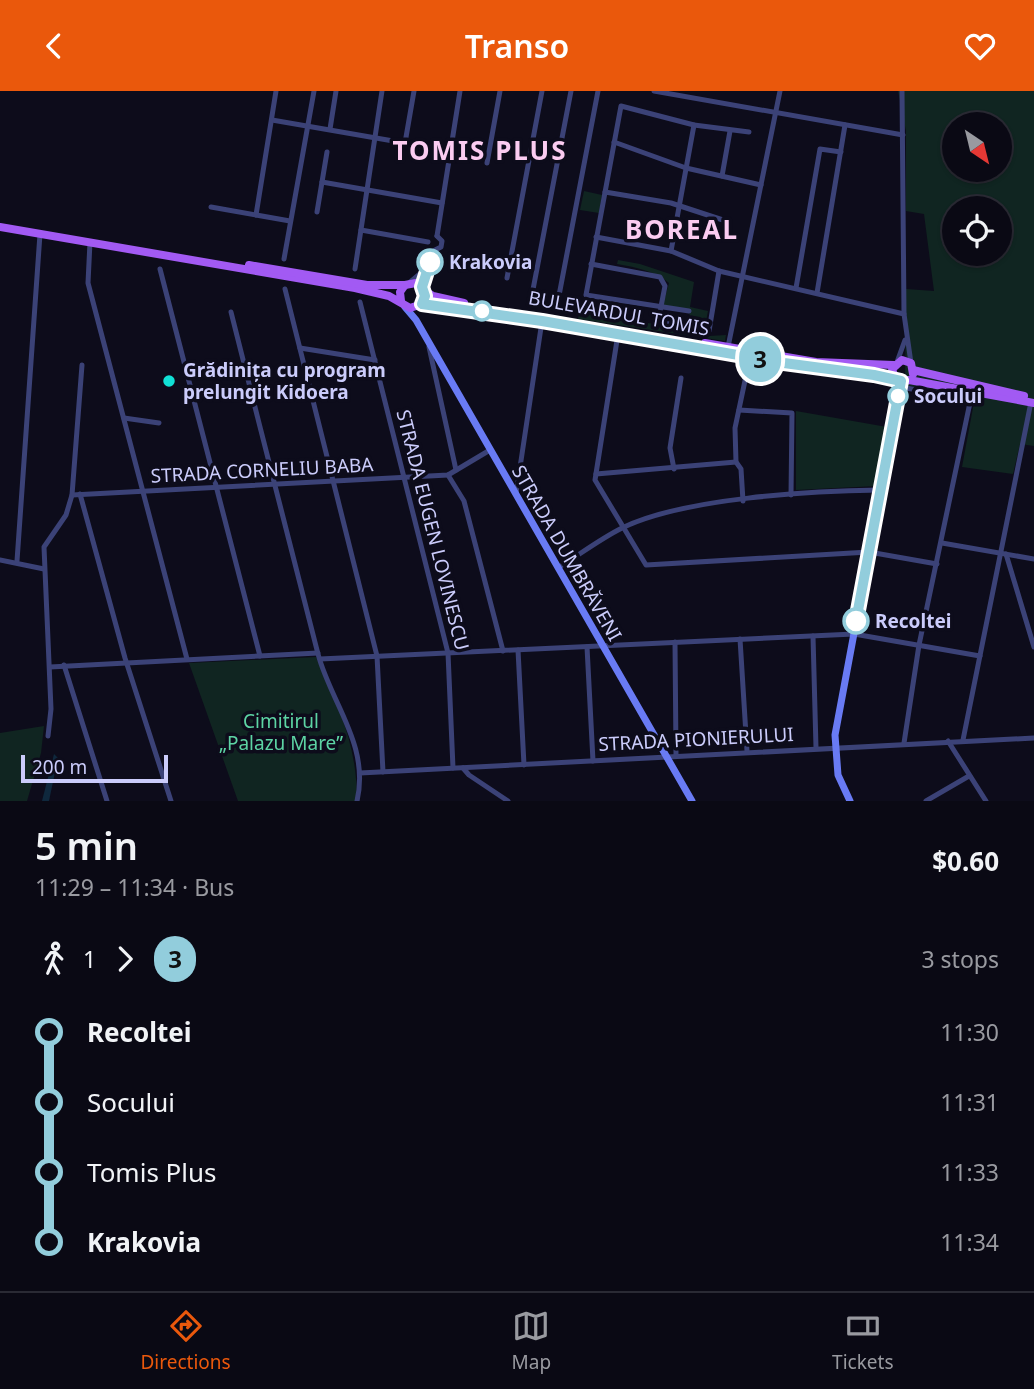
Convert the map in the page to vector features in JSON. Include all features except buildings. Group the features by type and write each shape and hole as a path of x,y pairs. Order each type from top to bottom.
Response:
{"main road":[{"path":"0,226 355,288 403,304"},
{"path":"0,226 367,285 407,284"},
{"path":"403,304 400,292 407,284"},
{"name":"BULEVARDUL TOMIS","path":"407,284 423,289 433,296 458,302 816,362 895,363 912,367"},
{"path":"420,305 423,289"},
{"name":"BULEVARDUL TOMIS","path":"403,304 542,321 971,396 1033,401"},
{"path":"895,363 901,382"},
{"path":"901,382 912,367 1033,401"}],"street":[{"path":"256,215 276,91"},
{"path":"284,258 314,91"},
{"path":"330,129 336,91"},
{"path":"355,268 382,91"},
{"path":"405,143 414,91"},
{"path":"428,242 437,236 460,91"},
{"path":"487,163 500,91"},
{"path":"507,278 542,91"},
{"path":"531,300 571,91"},
{"path":"557,306 598,91"},
{"path":"653,91 903,135"},
{"path":"699,100 701,91"},
{"path":"727,347 780,91"},
{"path":"902,91 904,314 905,340 912,367"},
{"path":"689,311 586,295 621,106 694,125 749,132"},
{"path":"272,120 451,151"},
{"path":"671,251 694,125"},
{"path":"817,293 845,125"},
{"path":"722,176 730,131"},
{"path":"614,142 686,168 761,185"},
{"path":"796,288 820,149 841,152"},
{"path":"317,212 327,152"},
{"path":"322,182 442,203"},
{"path":"605,192 679,206 729,222"},
{"path":"211,207 290,221"},
{"path":"361,230 428,242 435,250"},
{"path":"17,561 40,234"},
{"path":"423,289 427,268 435,250 443,243 437,236"},
{"path":"596,237 671,251 719,271 904,314"},
{"path":"90,242 88,283 187,659"},
{"path":"591,264 664,279 658,322 709,331 719,271"},
{"path":"407,284 427,268"},
{"path":"160,269 260,656"},
{"path":"285,289 377,656 383,772"},
{"name":"STRADA EUGEN LOVINESCU","path":"360,302 448,653 453,768"},
{"name":"STRADA DUMBRĂVENI","path":"403,304 416,320 692,801"},
{"path":"416,320 420,305"},
{"path":"230,312 319,656 345,716 360,773 357,801"},
{"path":"516,495 542,321"},
{"path":"618,334 595,480 646,565 869,552 937,563"},
{"path":"895,363 905,340"},
{"path":"428,341 456,470"},
{"path":"300,348 375,360"},
{"path":"743,501 741,468 736,462 739,410 750,357"},
{"path":"48,736 50,667 48,580 44,569 46,542 66,515 72,495 82,365"},
{"path":"674,469 670,448 681,378"},
{"path":"850,801 838,775 834,747 901,382"},
{"path":"904,743 919,645 971,396"},
{"path":"963,740 1033,401"},
{"path":"739,410 792,413 791,495"},
{"path":"124,418 159,423"},
{"name":"STRADA CORNELIU BABA","path":"72,495 448,475 490,450"},
{"path":"596,474 736,462"},
{"path":"448,475 464,501 503,651"},
{"path":"558,568 622,528 673,511 791,495 880,490"},
{"path":"80,494 126,661 171,801"},
{"path":"942,543 1034,559"},
{"path":"1002,554 1034,647"},
{"path":"0,560 17,561 44,569"},
{"path":"50,667 126,661 260,656 377,656 854,634 979,656"},
{"path":"813,636 816,748"},
{"path":"740,639 747,751"},
{"path":"675,642 676,755"},
{"path":"587,647 593,761"},
{"path":"518,650 524,765"},
{"path":"64,665 107,801"},
{"name":"STRADA PIONIERULUI","path":"360,773 1034,738"},
{"path":"948,741 985,801"},
{"path":"463,768 508,801"},
{"path":"926,801 969,776"}],"green space":[{"path":"898,91 1034,91 1034,446 1020,444 1013,474 962,467 975,397 905,385 906,289 934,291 924,214 906,211 906,131"},
{"path":"584,191 602,195 599,213 580,210"},
{"path":"618,260 640,264 694,282 690,307 708,311 705,327 688,326 690,310 663,305 669,283 638,268 617,264"},
{"path":"582,301 586,302 588,310 709,336 726,335 725,341 578,319"},
{"path":"796,411 887,427 877,486 796,490"},
{"name":"Cimitirul „Palazu Mare”","path":"316,657 339,710 350,744 357,801 238,801 189,663"},
{"path":"44,726 41,753 27,801 0,801 0,733"}],"water":[{"path":"54,754 58,758 49,801 42,801"}],"bus line":[{"name":"3","path":"430,262 422,287 425,299 422,304 434,303 901,381 856,621"}],"place":[{"name":"Krakovia","path":"430,262"},
{"name":"Grădinița cu program prelungit Kidoera","path":"169,381"},
{"name":"Socului","path":"898,396"},
{"name":"Recoltei","path":"856,621"}],"district":[{"name":"TOMIS PLUS","path":"480,151"},
{"name":"BOREAL","path":"682,230"}]}
